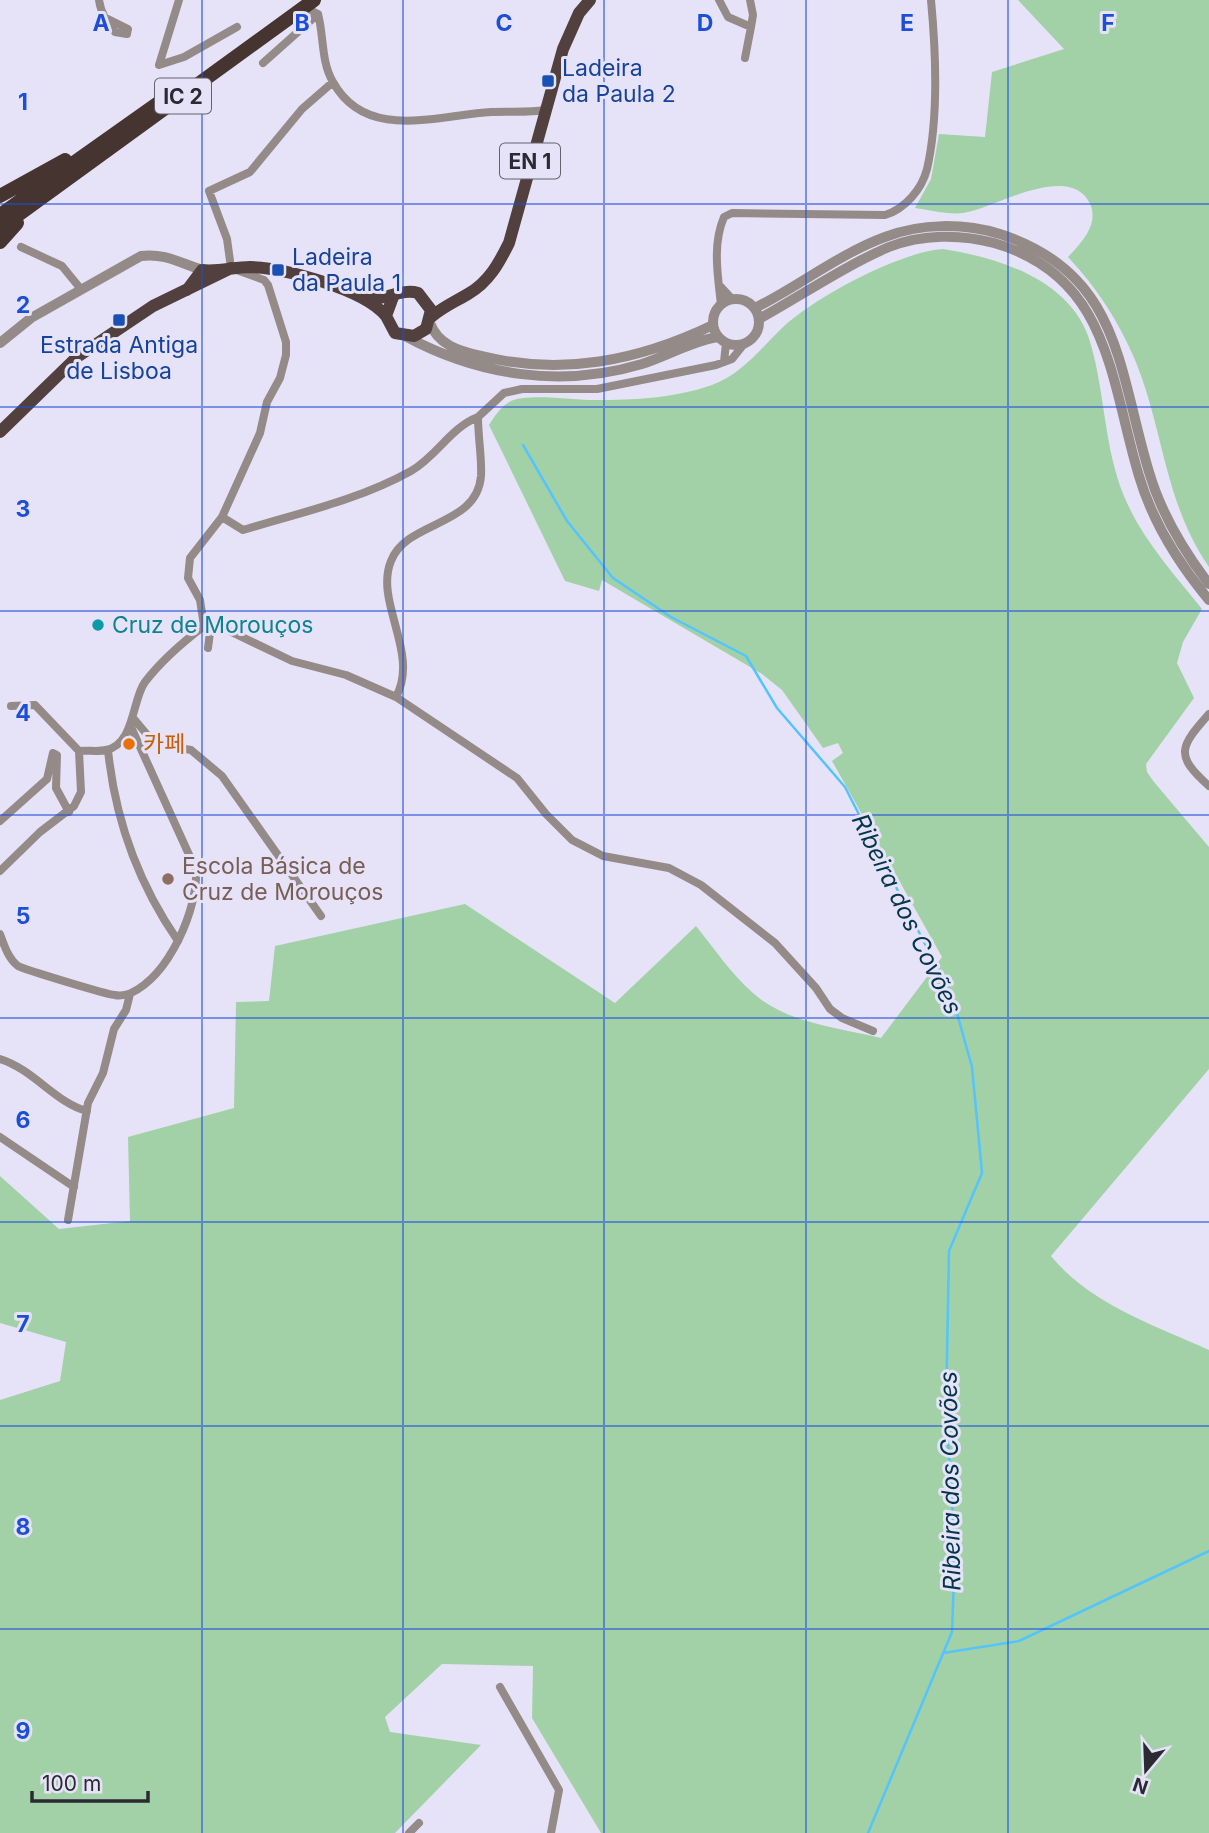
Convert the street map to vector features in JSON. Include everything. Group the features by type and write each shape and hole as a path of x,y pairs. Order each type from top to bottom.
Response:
{"highway":[{"name":"IC 2","path":"0,215 98,145 311,5"},
{"name":"IC 2","path":"0,228 311,5"},
{"path":"0,196 98,145"},
{"path":"0,242 51,191"}],"main road":[{"name":"EN 1","path":"430,320 448,302 471,293 496,271 509,243 563,49 579,13 590,0"},
{"path":"0,432 77,356 153,306 231,268"},
{"path":"188,288 202,270 278,270 368,299 412,292 448,302"},
{"path":"386,316 393,297"},
{"path":"368,299 386,316 395,333 407,337 421,334 430,320 431,310 424,297"}],"street":[{"path":"99,0 104,17 115,32 127,34 128,29"},
{"path":"179,0 159,65 184,58 237,27"},
{"path":"719,0 729,17 751,27"},
{"path":"745,58 753,15 750,0"},
{"path":"727,302 719,285 716,265 721,225 724,218 732,213 885,215 903,206 914,195 927,170 930,145 935,74 931,0"},
{"path":"311,5 327,69 333,82 354,106 375,117 394,122 545,110"},
{"path":"263,63 311,5"},
{"path":"208,648 207,626 200,600 188,579 190,558 222,517 260,433 267,402 280,378 286,355 286,342 268,285 264,280 231,268 227,239 209,191 250,172 302,110 333,82"},
{"path":"757,314 885,237 926,227 986,230 1024,243 1043,254 1079,282 1104,318 1120,355 1149,471 1161,506 1183,546 1209,584"},
{"path":"757,314 890,247 927,237 983,240 1037,261 1070,288 1095,323 1110,358 1139,476 1152,510 1173,550 1209,600"},
{"path":"21,247 62,265 80,288"},
{"path":"0,343 31,318 141,256 155,254 202,270 202,284"},
{"path":"186,264 188,288"},
{"path":"222,517 243,530 353,497 413,470 461,424 478,418 490,403 513,391 597,389 724,362 735,356 744,344 755,336 757,314 745,301 727,302"},
{"path":"430,320 436,336 451,346 506,363 539,366 608,362 675,341 713,325 727,302"},
{"path":"713,325 722,340 724,362"},
{"path":"407,337 468,363 539,377 609,372 722,340 744,344"},
{"path":"396,696 402,686 404,669 387,579 391,560 401,545 459,513 474,497 481,478 478,418"},
{"path":"79,751 108,750 133,723 144,684 184,641 207,626 241,636 292,661 346,675 396,696 517,778 546,814 572,840 603,856 669,868 701,884 775,943 816,988 830,1009 842,1018 873,1031"},
{"path":"0,871 40,832 69,812 81,792 79,751 35,705 11,706"},
{"path":"1209,714 1191,735 1183,754 1185,762 1209,786"},
{"path":"133,723 162,745 191,750 222,776 321,916"},
{"path":"0,933 8,954 26,970 114,995 130,994 151,977 178,941 190,915 197,887 196,870 133,723"},
{"path":"108,750 118,817 129,849 155,905 178,941"},
{"path":"0,821 47,779 53,753 57,755 56,788 69,812"},
{"path":"68,1220 87,1111 103,1073 114,1029 126,1010 130,994"},
{"path":"0,1059 24,1069 71,1104 87,1111"},
{"path":"0,1137 74,1187"},
{"path":"500,1687 559,1790 551,1833"},
{"path":"409,1833 419,1822"}],"green space":[{"path":"1018,0 1209,0 1209,567 1194,542 1173,491 1145,386 1135,360 1106,305 1068,257 1087,234 1092,221 1091,206 1081,193 1067,187 1031,190 963,213 915,208 931,179 939,134 985,137 992,72 1064,49"},
{"path":"943,249 1011,266 1052,289 1069,304 1082,323 1091,345 1112,459 1124,496 1149,541 1202,609 1183,642 1177,663 1194,698 1146,764 1147,772 1154,782 1209,847 1209,1069 1051,1256 1084,1287 1124,1312 1209,1350 1209,1833 601,1833 532,1718 533,1666 442,1664 385,1717 390,1732 481,1745 395,1833 0,1833 0,1400 60,1381 66,1342 0,1323 0,1176 59,1229 130,1221 128,1137 234,1108 236,1002 269,1001 275,946 465,904 615,1003 696,926 737,978 766,1003 797,1018 881,1038 942,957 832,761 843,753 838,743 823,748 782,690 762,674 602,580 599,591 565,581 489,425 504,406 519,399 640,399 684,393 712,385 732,375 782,328 836,290 904,258"}],"waterway":[{"name":"Ribeira dos Covões","path":"523,445 567,521 613,578 671,617 746,656 777,708 845,787 953,999 972,1067 982,1173 949,1251 946,1409 955,1549 952,1632 868,1833"},
{"path":"943,1653 1019,1641 1209,1551"}],"place":[{"name":"Ladeira da Paula 2","path":"548,81"},
{"name":"Ladeira da Paula 1","path":"278,270"},
{"name":"Estrada Antiga de Lisboa","path":"119,320"},
{"name":"Cruz de Morouços","path":"98,625"},
{"name":"카페","path":"129,744"},
{"name":"Escola Básica de Cruz de Morouços","path":"168,879"}]}
